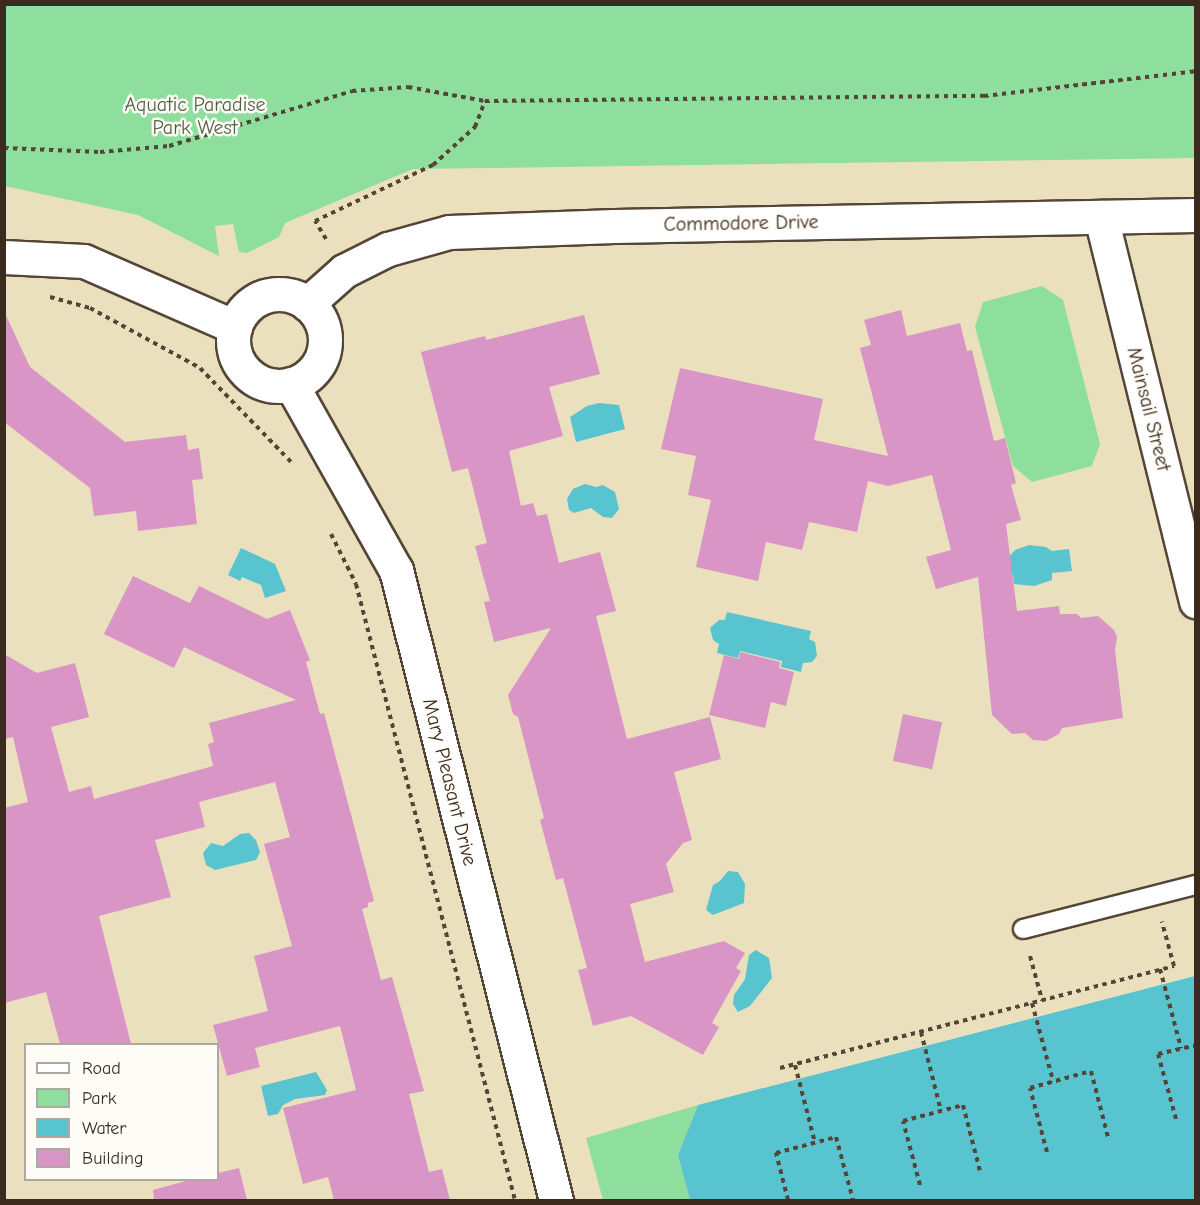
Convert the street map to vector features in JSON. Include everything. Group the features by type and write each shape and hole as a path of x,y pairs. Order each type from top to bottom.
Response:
{"street":[{"name":"Commodore Drive","path":"308,304 344,271 388,249 449,232 1196,216"},
{"name":"Mainsail Street","path":"1101,217 1196,601"},
{"path":"4,257 84,261 235,327"},
{"path":"265,296 294,296 308,304 318,314 324,327 326,342 323,356 315,369 291,384 263,383 241,366 235,354 235,327 241,313 252,303 265,296"},
{"name":"Mary Pleasant Drive","path":"291,384 396,570 556,1200"}],"lane":[{"path":"1023,929 1196,885"}],"path":[{"path":"4,148 100,152 169,146 352,91 408,87 485,101 984,96 1196,71"},
{"path":"344,271 315,221 433,165 475,127 485,101"},
{"path":"39,295 90,308 200,368 299,470"},
{"path":"330,532 356,584 514,1200"},
{"path":"780,1068 1173,966 1155,895"},
{"path":"1023,929 1042,1000"},
{"path":"1160,969 1181,1048"},
{"path":"1032,1003 1053,1081"},
{"path":"921,1032 941,1111"},
{"path":"1176,1119 1158,1054 1196,1045"},
{"path":"795,1065 815,1143"},
{"path":"1047,1152 1030,1088 1091,1071 1108,1137"},
{"path":"920,1185 903,1121 963,1105 980,1171"},
{"path":"788,1200 776,1153 836,1137 853,1200"}],"green space":[{"name":"Aquatic Paradise Park West","path":"5,4 1195,5 1195,158 413,169 285,223 279,237 247,253 239,252 233,224 215,226 219,256 138,215 5,186"},
{"path":"1042,286 1063,300 1100,444 1092,466 1032,482 1013,466 975,327 983,302"},
{"path":"698,1105 678,1155 690,1200 603,1200 586,1138"}],"water":[{"path":"599,403 619,405 625,429 576,442 570,417 587,406"},
{"path":"585,484 596,487 603,485 615,492 619,509 612,518 603,517 591,508 574,513 569,510 567,499 573,489"},
{"path":"1029,545 1046,547 1052,551 1069,549 1072,571 1052,573 1052,580 1034,586 1014,584 1013,575 990,578 1015,550"},
{"path":"241,548 275,564 286,591 265,598 261,585 242,577 240,581 228,575"},
{"path":"727,612 811,631 809,639 815,642 817,656 812,662 803,663 801,672 781,667 782,661 740,651 738,658 717,653 719,644 713,640 710,628 719,620 725,620"},
{"path":"249,833 256,840 260,852 256,860 215,870 206,865 203,853 211,843 223,846 240,834"},
{"path":"728,871 738,872 745,884 744,903 713,915 706,910 713,885 720,881"},
{"path":"756,950 769,958 772,978 750,1006 738,1012 733,1004 734,995 745,979 749,955"},
{"path":"1195,976 1195,1200 690,1200 678,1155 698,1105"},
{"path":"316,1072 327,1090 325,1095 295,1099 283,1105 278,1114 268,1116 261,1086"}],"building":[{"path":"901,310 907,336 960,323 967,351 972,350 994,441 1005,438 1016,483 1011,485 1021,520 1006,524 1017,611 1059,606 1060,614 1077,614 1081,618 1098,616 1114,630 1117,637 1115,650 1123,718 1062,728 1059,734 1046,741 1033,740 1025,733 1012,734 992,715 978,577 936,589 926,557 951,550 932,475 888,486 868,481 857,532 809,522 802,550 766,542 758,581 696,567 711,500 688,495 696,456 661,449 680,368 823,399 814,440 888,456 860,348 871,345 864,320"},
{"path":"4,311 30,367 125,442 186,435 188,450 199,448 203,479 192,480 197,524 138,531 136,511 94,516 90,488 4,422"},
{"path":"584,315 600,374 549,387 563,436 509,451 521,506 533,503 537,516 547,514 559,563 600,552 616,611 596,616 627,739 710,717 721,759 674,772 692,840 683,843 666,864 674,892 630,904 645,962 724,941 745,953 736,968 741,971 712,1023 719,1027 703,1055 631,1016 593,1026 578,970 587,968 563,878 556,880 540,820 544,818 518,717 513,714 508,695 551,628 494,642 484,602 490,601 475,546 487,543 468,468 452,472 421,352 485,336 486,340"},
{"path":"133,576 190,603 199,586 267,619 290,610 310,660 306,662 320,714 324,713 374,901 362,909 381,980 392,977 424,1091 409,1094 429,1172 442,1169 450,1200 334,1200 328,1177 303,1184 283,1108 356,1090 340,1026 255,1048 260,1067 227,1076 213,1025 268,1011 254,956 292,946 264,844 290,837 275,782 199,802 205,827 155,840 171,897 99,916 131,1043 60,1043 46,992 4,1003 4,808 28,802 13,737 4,739 4,654 37,673 75,663 89,717 51,727 69,792 91,786 94,799 213,766 208,744 214,742 209,723 296,700 184,647 174,668 104,634"},
{"path":"740,652 780,662 779,668 794,672 786,706 771,702 765,728 709,715 724,655 739,659"},
{"path":"903,714 942,722 932,769 893,761"},
{"path":"239,1168 247,1200 154,1200 153,1190 186,1181 219,1181 219,1173"}]}
